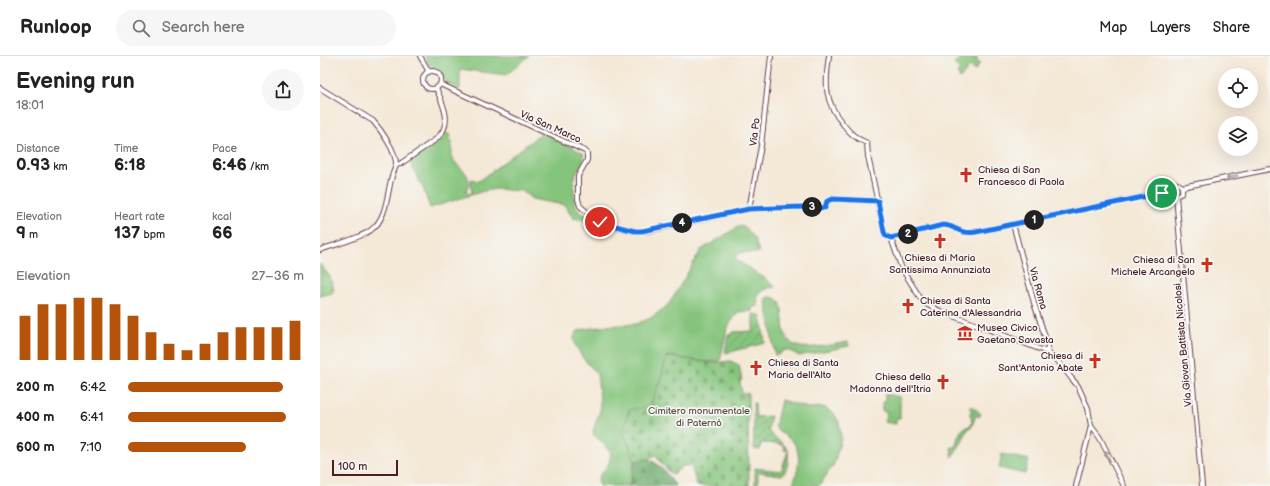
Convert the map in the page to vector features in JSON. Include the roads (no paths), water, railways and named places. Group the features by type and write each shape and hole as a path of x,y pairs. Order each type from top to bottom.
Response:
{"street":[{"path":"420,56 429,72"},
{"name":"Via Po","path":"749,209 761,146 771,56"},
{"path":"829,56 827,95 830,104 836,116 848,131 856,139 867,143 868,156 884,232 886,236 891,238 937,226 948,225 958,231 969,233 1170,191"},
{"path":"429,72 434,72 439,75 440,84 436,88 429,88 424,83 424,78 429,72"},
{"name":"Via San Marco","path":"440,84 585,151 587,153 587,160 578,176 578,203 595,219 604,224 635,231 647,231 749,209 800,207 825,208 827,201 833,199 878,201"},
{"path":"320,88 373,121 390,146 396,165 383,212 375,226 366,233 320,250"},
{"path":"396,165 400,164 440,136 443,130 446,115 436,88"},
{"path":"1170,191 1170,188 1174,184 1179,184 1182,187 1190,186 1270,169"},
{"path":"1170,191 1176,196 1182,193 1182,187"},
{"name":"Via Giovan Battista Nicolosi","path":"1176,196 1202,486"},
{"name":"Via Roma","path":"1014,224 1018,246 1048,346 1047,352"},
{"path":"891,238 900,266 921,299 926,304 938,311 1047,352 1063,366 1078,386 1088,408 1091,426 1090,437 1076,486"},
{"path":"1091,426 1098,435 1124,486"},
{"path":"1090,437 1098,435"}],"place":[{"name":"Chiesa di San Francesco di Paola","path":"966,175"},
{"name":"Chiesa di Maria Santissima Annunziata","path":"940,241"},
{"name":"Chiesa di San Michele Arcangelo","path":"1207,265"},
{"name":"Chiesa di Santa Caterina d'Alessandria","path":"908,306"},
{"name":"Museo Civico Gaetano Savasta","path":"965,333"},
{"name":"Chiesa di Sant'Antonio Abate","path":"1095,361"},
{"name":"Chiesa di Santa Maria dell'Alto","path":"756,368"},
{"name":"Chiesa della Madonna dell'Itria","path":"943,382"}],"park label":[{"name":"Cimitero monumentale di Paternò","path":"699,416"}]}
